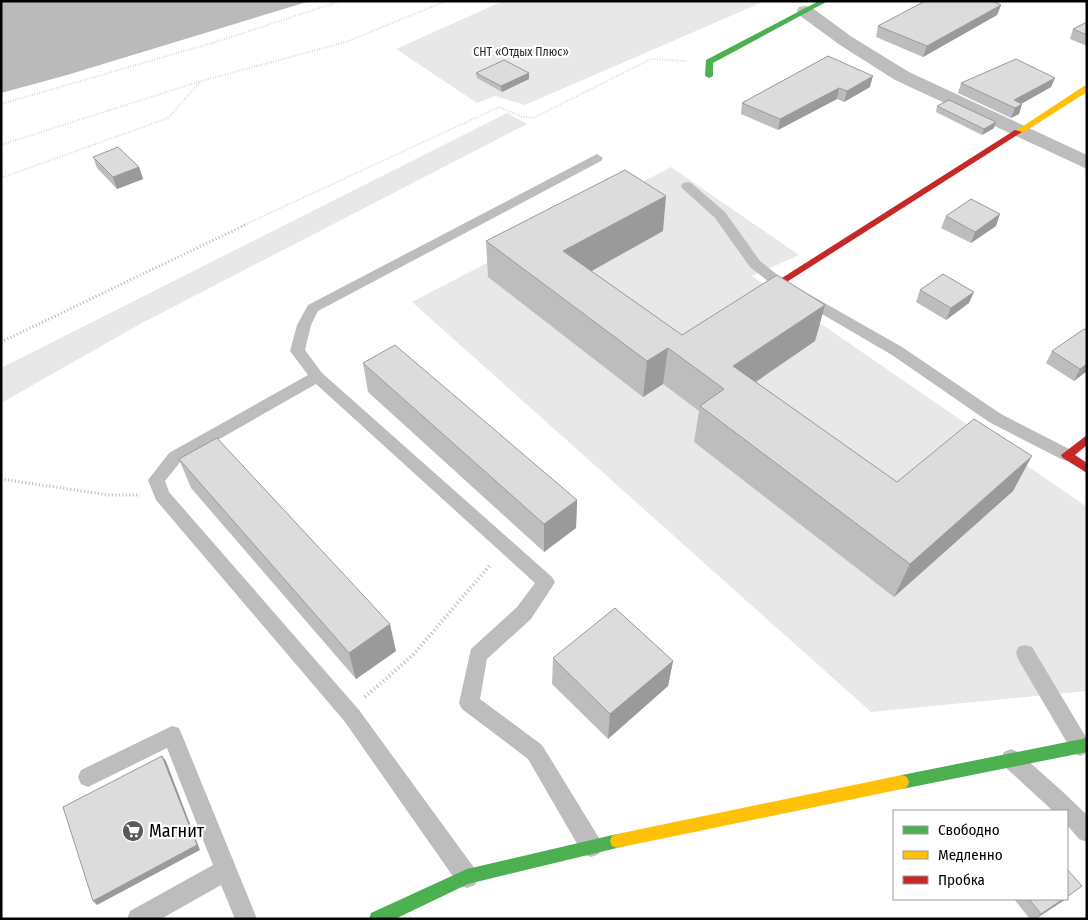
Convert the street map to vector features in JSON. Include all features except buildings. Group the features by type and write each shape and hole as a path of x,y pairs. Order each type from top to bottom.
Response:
{"street":[{"path":"709,76 708,62 825,1"},
{"path":"805,11 846,41 902,76 1087,163"},
{"path":"780,283 1087,88"},
{"path":"1087,439 1068,455 1087,469"},
{"path":"377,919 467,876 591,846 1011,759 1084,746"}],"lane":[{"path":"591,846 535,752 469,703 478,655 524,613 546,582 317,377 297,351 304,325 313,308 597,158"},
{"path":"687,186 720,215 754,264 780,283 897,350 995,418 1068,455"},
{"path":"317,377 174,457 156,480 162,494 348,711 467,876"},
{"path":"1025,653 1084,746"},
{"path":"88,777 172,735 246,919"},
{"path":"1011,759 1065,810"},
{"path":"1068,813 1087,831"},
{"path":"138,919 227,870"}],"path":[{"path":"1,104 219,42 341,1"},
{"path":"1,145 201,81 346,42 446,1"},
{"path":"1,342 172,259 499,106 524,119 533,118 651,60 708,62"},
{"path":"1,178 168,118 201,81"},
{"path":"1,479 109,495 162,494"},
{"path":"348,711 414,655 482,576 505,545"}],"green space":[{"name":"СНТ «Отдых Плюс»","path":"503,1 765,1 525,105 495,96 477,103 396,49"},
{"path":"507,113 527,124 142,323 1,403 1,368"},
{"path":"671,167 799,255 752,276 1087,507 1087,691 871,712 412,302"}],"shaded area":[{"path":"1,1 310,1 67,75 1,93"}],"traffic: fast":[{"path":"709,76 709,62 825,1"},
{"path":"902,782 1087,745"},
{"path":"377,919 467,877 617,841"}],"traffic: slow":[{"path":"1018,132 1087,88"},
{"path":"617,841 902,782"}],"traffic: jam":[{"path":"779,283 1018,132"},
{"path":"1087,439 1067,455 1087,469"}],"place":[{"name":"Магнит","path":"133,831"}]}
